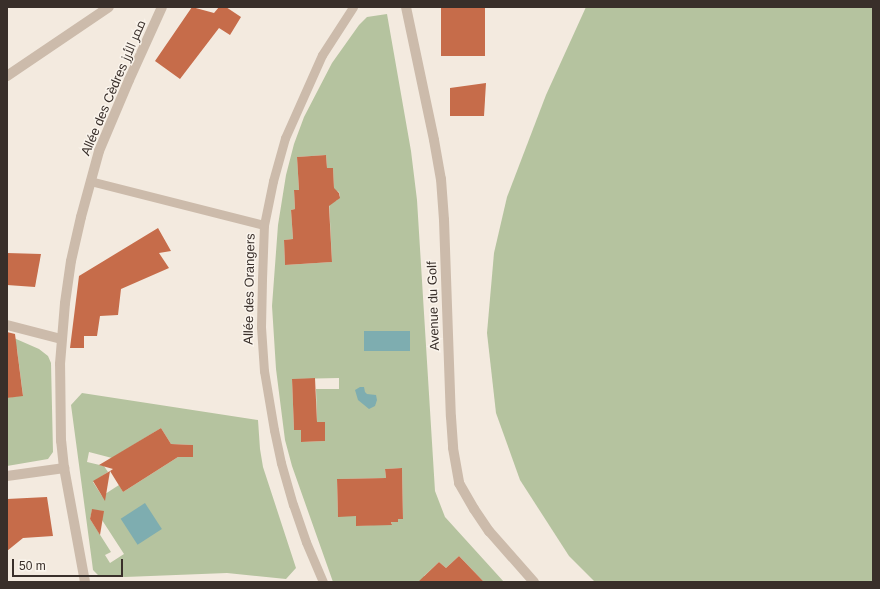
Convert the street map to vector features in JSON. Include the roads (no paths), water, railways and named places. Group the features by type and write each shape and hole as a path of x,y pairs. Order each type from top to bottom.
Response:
{"street":[{"path":"7,76 110,7"},
{"name":"Allée des Cèdres ممر الأرز","path":"85,582 64,468 61,434 61,339 71,261 99,150 114,112 162,7"},
{"name":"Avenue du Golf","path":"406,7 434,140 440,179 444,220 451,416 453,448 459,483 489,531 534,582"},
{"path":"7,325 61,339"},
{"path":"7,476 64,468"}],"lane":[{"name":"Allée des Orangers","path":"324,582 306,542 281,463 264,371 261,327 264,225 273,181 286,138 322,55 353,7"},
{"path":"90,181 264,225"}],"water":[{"path":"364,331 410,331 410,351 364,351"},
{"path":"360,387 364,387 367,394 376,395 377,400 375,406 369,409 358,400 355,390"},
{"path":"145,503 162,529 138,545 121,519"}]}
